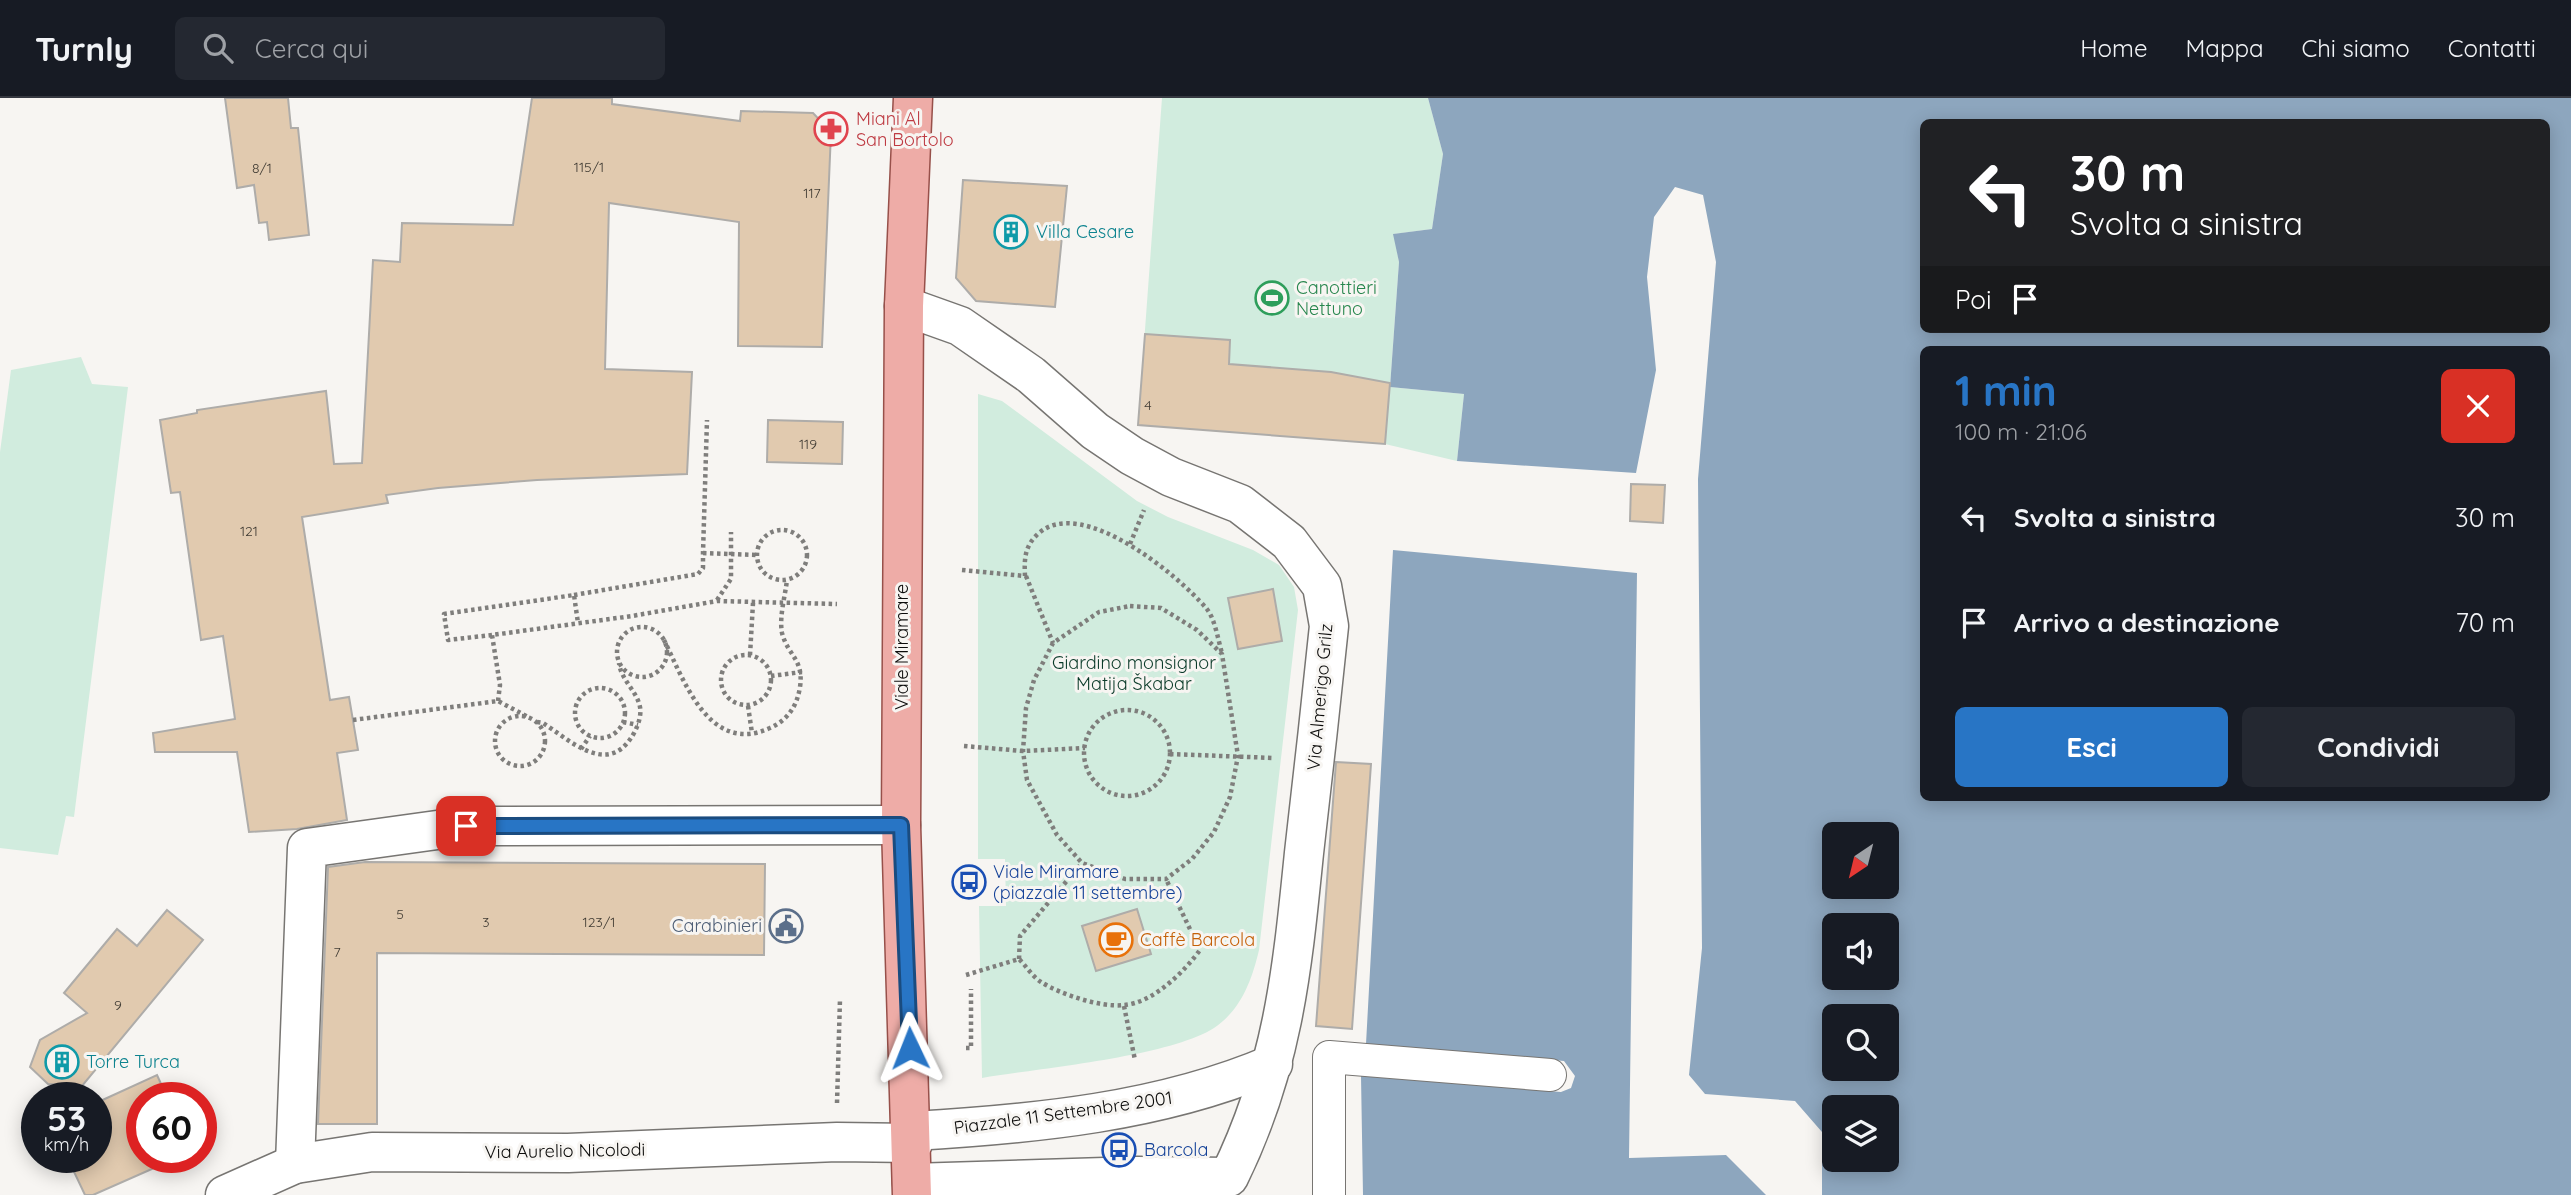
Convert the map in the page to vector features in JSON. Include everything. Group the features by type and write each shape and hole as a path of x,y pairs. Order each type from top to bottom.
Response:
{"main road":[{"name":"Viale Miramare","path":"912,1189 913,1137 901,825 904,306 913,98"}],"street":[{"name":"Via Almerigo Grilz","path":"904,306 960,326 1031,375 1095,431 1132,456 1171,477 1240,504 1289,542 1322,586 1329,626 1294,953 1282,1030 1273,1064"},
{"path":"295,1164 307,848 466,826 901,825"},
{"path":"1329,1195 1329,1057 1550,1075"},
{"path":"912,1189 1137,1176 1229,1177 1248,1138 1273,1064"},
{"name":"Piazzale 11 Settembre 2001","path":"913,1137 1131,1107 1227,1084 1273,1064"},
{"name":"Via Aurelio Nicolodi","path":"225,1195 295,1164 372,1152 568,1153 913,1137"}],"path":[{"path":"707,420 703,568 691,577 444,614 449,640 632,616 717,601 837,604"},
{"path":"1130,544 1146,506"},
{"path":"1053,643 1025,576 1024,556 1032,538 1049,523 1067,521 1084,524 1130,544 1209,610 1222,654 1238,756 1230,797 1214,832 1192,859 1166,879 1125,879 1082,863 1057,835 1027,780 1023,751 1026,708 1034,680 1053,643 1099,612 1130,606 1161,608 1197,630 1222,654"},
{"path":"784,530 799,537 807,550 807,558 800,572 787,580 780,581 765,573 756,555 761,541 775,531 784,530"},
{"path":"717,601 731,579 731,532"},
{"path":"703,553 756,555"},
{"path":"962,570 1025,576"},
{"path":"353,720 498,701 543,723 593,755 608,754 623,749 638,725 640,707 619,663 618,646 621,638 635,628 652,629 664,640 697,706 709,720 723,728 752,733 768,729 783,720 794,708 802,672 783,635 781,622 787,580"},
{"path":"574,595 578,623"},
{"path":"750,656 753,603"},
{"path":"632,616 635,628"},
{"path":"492,635 500,685 498,701"},
{"path":"619,663 631,676 655,674 665,663 664,640"},
{"path":"750,656 763,662 771,676 765,698 748,706 728,699 721,683 725,666 731,660 750,656"},
{"path":"771,676 802,672"},
{"path":"593,688 610,690 617,695 625,708 624,722 618,730 605,738 590,736 577,724 575,707 585,692 593,688"},
{"path":"748,706 752,733"},
{"path":"1123,710 1151,717 1169,740 1168,768 1151,789 1125,796 1100,785 1086,762 1085,748 1097,722 1123,710"},
{"path":"530,718 513,716 499,727 494,743 502,759 510,764 532,763 543,751 544,736 537,722"},
{"path":"624,722 638,725"},
{"path":"581,749 590,736"},
{"path":"964,746 1023,751 1085,748"},
{"path":"1170,754 1276,759"},
{"path":"1082,863 1020,936 1019,959 1039,981 1080,999 1124,1006 1156,992 1184,973 1200,950 1166,879"},
{"path":"966,975 1019,959"},
{"path":"967,1048 971,1048 971,989"},
{"path":"839,1053 840,999"},
{"path":"1124,1006 1135,1060"}],"green space":[{"name":"Canottieri Nettuno","path":"1162,98 1428,98 1443,154 1432,229 1394,234 1399,262 1390,387 1464,394 1457,461 1385,444 1138,425"},
{"path":"81,357 92,384 128,387 74,817 66,816 58,855 0,848 0,452 11,370"},
{"name":"Giardino monsignor Matija Škabar","path":"978,394 1002,401 1137,501 1168,517 1253,550 1279,565 1294,587 1298,610 1259,950 1249,983 1238,1003 1214,1028 1166,1047 1102,1060 982,1078 979,906 1006,906 1005,859 978,859"}],"water":[{"path":"1428,98 2571,98 2571,1195 1822,1195 1822,1172 1899,1172 1899,1095 1822,1095 1822,1132 1795,1101 1705,1094 1689,1075 1702,948 1698,479 1716,262 1703,195 1675,187 1654,217 1647,277 1656,370 1636,473 1457,461 1464,394 1390,387 1399,262 1393,234 1432,229 1443,154"},
{"path":"1393,550 1637,573 1629,1158 1726,1155 1766,1195 1363,1195 1361,1076 1561,1092 1571,1088 1575,1076 1564,1061 1366,1044"}],"building":[{"path":"225,98 288,98 291,128 298,128 309,235 269,240 267,222 259,223 254,185 237,188"},
{"path":"532,98 612,98 612,104 740,121 741,111 813,113 831,132 822,347 738,346 739,222 609,203 605,369 692,372 687,474 537,480 438,488 386,495 388,503 302,517 330,700 349,697 358,750 337,753 347,820 297,829 249,832 237,752 155,752 153,733 235,719 223,636 201,640 180,492 171,493 160,420 197,413 197,410 326,391 334,464 362,463 373,260 400,262 402,223 513,225"},
{"name":"Villa Cesare","path":"963,180 1067,186 1055,307 976,301 956,278"},
{"path":"1145,334 1230,340 1229,364 1331,372 1390,383 1385,444 1138,425"},
{"path":"768,420 843,422 842,464 767,462"},
{"path":"1631,484 1665,485 1663,523 1630,521"},
{"path":"1273,589 1282,641 1238,649 1228,598"},
{"path":"1336,762 1371,764 1352,1029 1316,1026"},
{"path":"365,862 765,864 764,955 377,953 377,1124 318,1124 328,867"},
{"name":"Caffè Barcola","path":"1137,909 1151,954 1096,971 1082,926"},
{"path":"167,910 203,940 85,1082 46,1082 30,1067 40,1040 87,1013 64,993 117,929 137,946"},
{"path":"157,1075 160,1082 142,1082"},
{"path":"126,1089 126,1173 143,1173 93,1195 85,1195 75,1173 112,1173 112,1096"}],"place":[{"name":"Miani Al San Bortolo","path":"831,129"},
{"name":"Villa Cesare","path":"1011,232"},
{"name":"Canottieri Nettuno","path":"1272,298"},
{"name":"Viale Miramare (piazzale 11 settembre)","path":"969,882"},
{"name":"Carabinieri","path":"786,926"},
{"name":"Caffè Barcola","path":"1116,940"},
{"name":"Torre Turca","path":"62,1062"},
{"name":"Barcola","path":"1119,1150"}],"route":[{"path":"466,826 901,825 910,1048"}]}
